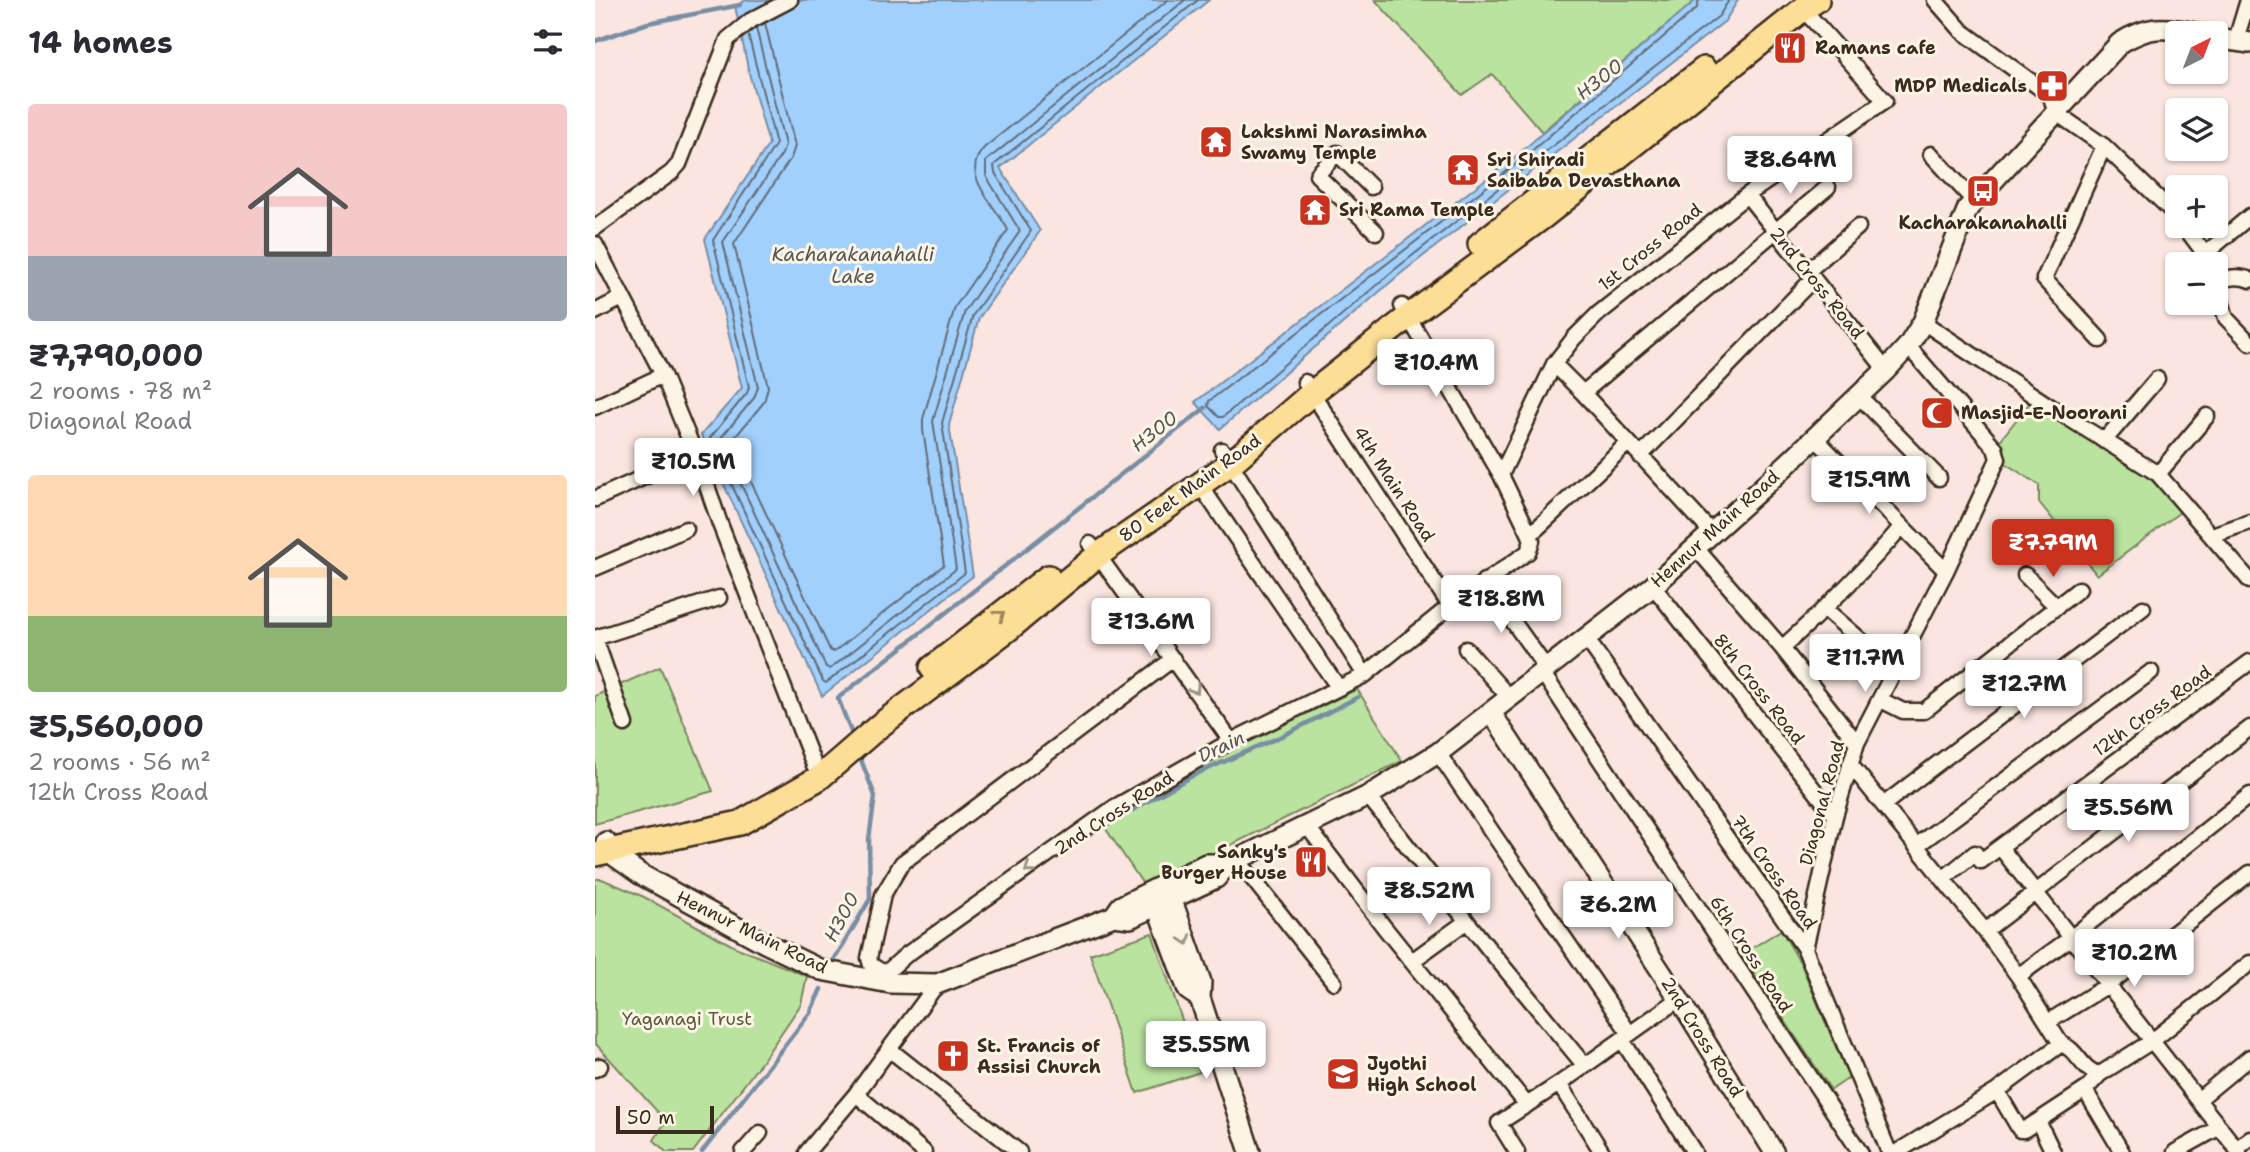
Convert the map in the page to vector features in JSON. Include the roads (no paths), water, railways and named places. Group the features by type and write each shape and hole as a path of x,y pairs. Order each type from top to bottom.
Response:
{"main road":[{"name":"80 Feet Main Road","path":"601,848 718,817 817,771 874,722 1094,549 1226,457 1309,387 1802,2"},
{"name":"Hennur Main Road","path":"601,848 690,902 821,970 937,984 1114,916 1122,906 1162,895 1206,864 1232,862 1368,796 1438,753 1653,586 1860,396 1907,346 1923,322 1968,208 2120,43 2136,33 2154,28 2165,29"},
{"name":"80 Feet Main Road","path":"1094,549 1200,485 1226,457"},
{"path":"1162,895 1188,990 1200,998 1250,1152"}],"street":[{"path":"595,228 671,173 679,164 728,39 750,22 790,0"},
{"path":"1935,0 1962,32 2051,96 2055,111 2104,146 2165,204"},
{"path":"2243,43 2248,0"},
{"name":"1st Cross Road","path":"1501,475 1554,364 1574,338 1598,314 1747,195 1885,101 1802,2"},
{"path":"2100,340 2045,279 2104,146"},
{"path":"1371,187 1337,153 1317,175 1376,232"},
{"path":"1931,154 1974,201"},
{"path":"1583,393 1828,187"},
{"name":"2nd Cross Road","path":"1747,195 1886,370"},
{"path":"2214,252 2250,215"},
{"path":"1640,456 1858,227"},
{"path":"595,244 663,375 817,771"},
{"path":"2228,278 2250,280"},
{"path":"595,312 622,298"},
{"path":"1405,312 1501,475 1531,535"},
{"path":"2225,315 2250,342"},
{"path":"1923,322 2158,474 2250,582"},
{"name":"Diagonal Road","path":"1805,948 1835,816 1857,743 1947,570 1999,459 1995,448 1907,346"},
{"path":"1554,364 1712,533"},
{"path":"595,407 663,375"},
{"path":"2104,441 2158,379"},
{"name":"4th Main Road","path":"1309,387 1450,606"},
{"path":"1860,396 1939,478"},
{"path":"2158,474 2207,416"},
{"path":"1815,438 1947,570"},
{"name":"2nd Cross Road","path":"883,977 917,947 1115,807 1231,741 1364,675 1450,606 1528,552 1531,535 1628,443"},
{"path":"1226,457 1364,675"},
{"path":"595,499 662,469"},
{"path":"1200,485 1338,687"},
{"path":"2212,535 2250,522"},
{"path":"1782,648 1825,609 1902,526"},
{"path":"595,568 686,529"},
{"path":"1696,548 1782,648 1857,743"},
{"path":"1094,549 1231,741"},
{"path":"2025,575 2057,607"},
{"name":"6th Cross Road","path":"1484,581 1860,1152"},
{"name":"8th Cross Road","path":"1653,586 1835,816"},
{"path":"1881,700 1903,711 1924,711 2079,589"},
{"path":"625,724 595,638 719,598"},
{"path":"1884,805 2143,608"},
{"path":"1825,609 1896,671"},
{"name":"7th Cross Road","path":"1586,638 1805,948 1889,1152"},
{"path":"1466,649 1510,697"},
{"path":"883,977 871,965 869,958 883,895 902,863 1173,659"},
{"name":"12th Cross Road","path":"1943,879 1975,853 1981,861 2250,662"},
{"path":"1916,846 2151,672"},
{"name":"2nd Cross Road","path":"1491,712 1679,999 1774,1152"},
{"path":"1985,931 2250,728"},
{"path":"1438,753 1626,1037 1695,1152"},
{"path":"1850,764 1985,931 2018,976 2061,1044 2069,1047 2088,1070 2100,1074"},
{"path":"2018,976 2072,937 2250,795"},
{"path":"1368,796 1585,1066"},
{"path":"1307,826 1527,1105"},
{"path":"2000,847 2238,1150 2250,1138"},
{"path":"1232,862 1334,982"},
{"path":"2048,1022 2108,985 2250,873"},
{"path":"1412,961 1467,921"},
{"path":"1997,1091 2019,1130 2024,1130 2085,1090 2100,1074 2152,1041 2250,963"},
{"path":"807,1152 856,1094 937,984"},
{"path":"1517,1152 1500,1123 1679,999"},
{"path":"1897,1152 1997,1091 2061,1044"},
{"path":"889,1049 1019,1152"},
{"path":"2199,1099 2250,1057"},
{"path":"1559,1084 1602,1152"},
{"path":"2085,1090 2122,1152"},
{"path":"856,1094 924,1152"},
{"path":"2038,1121 2053,1152"},
{"path":"2175,1152 2220,1127"},
{"path":"743,1152 760,1133"}],"water":[{"name":"Kacharakanahalli Lake","path":"746,0 1209,0 1000,168 1040,231 979,318 949,425 973,576 822,696 701,435 742,388 705,239 769,144 749,73 735,6"},
{"path":"1696,0 1738,0 1725,21 1399,275 1220,429 1195,402 1516,156"}],"waterway":[{"path":"595,41 648,23 740,5"},
{"name":"H300","path":"853,737 838,698 1205,408"},
{"name":"Drain","path":"1101,828 1192,776 1284,735 1358,697"},
{"name":"H300","path":"830,967 870,899 869,839 875,796 858,752"},
{"name":"H300","path":"702,1152 810,1013 821,989"}],"place":[{"name":"Ramans cafe","path":"1790,48"},
{"name":"MDP Medicals","path":"2052,86"},
{"name":"Lakshmi Narasimha Swamy Temple","path":"1216,142"},
{"name":"Sri Shiradi Saibaba Devasthana","path":"1463,170"},
{"name":"Kacharakanahalli","path":"1983,191"},
{"name":"Sri Rama Temple","path":"1315,210"},
{"name":"Masjid-E-Noorani","path":"1937,413"},
{"name":"Sanky's Burger House","path":"1311,862"},
{"name":"St. Francis of Assisi Church","path":"953,1056"},
{"name":"Jyothi High School","path":"1343,1074"}],"park label":[{"name":"Yaganagi Trust","path":"687,1019"}]}
